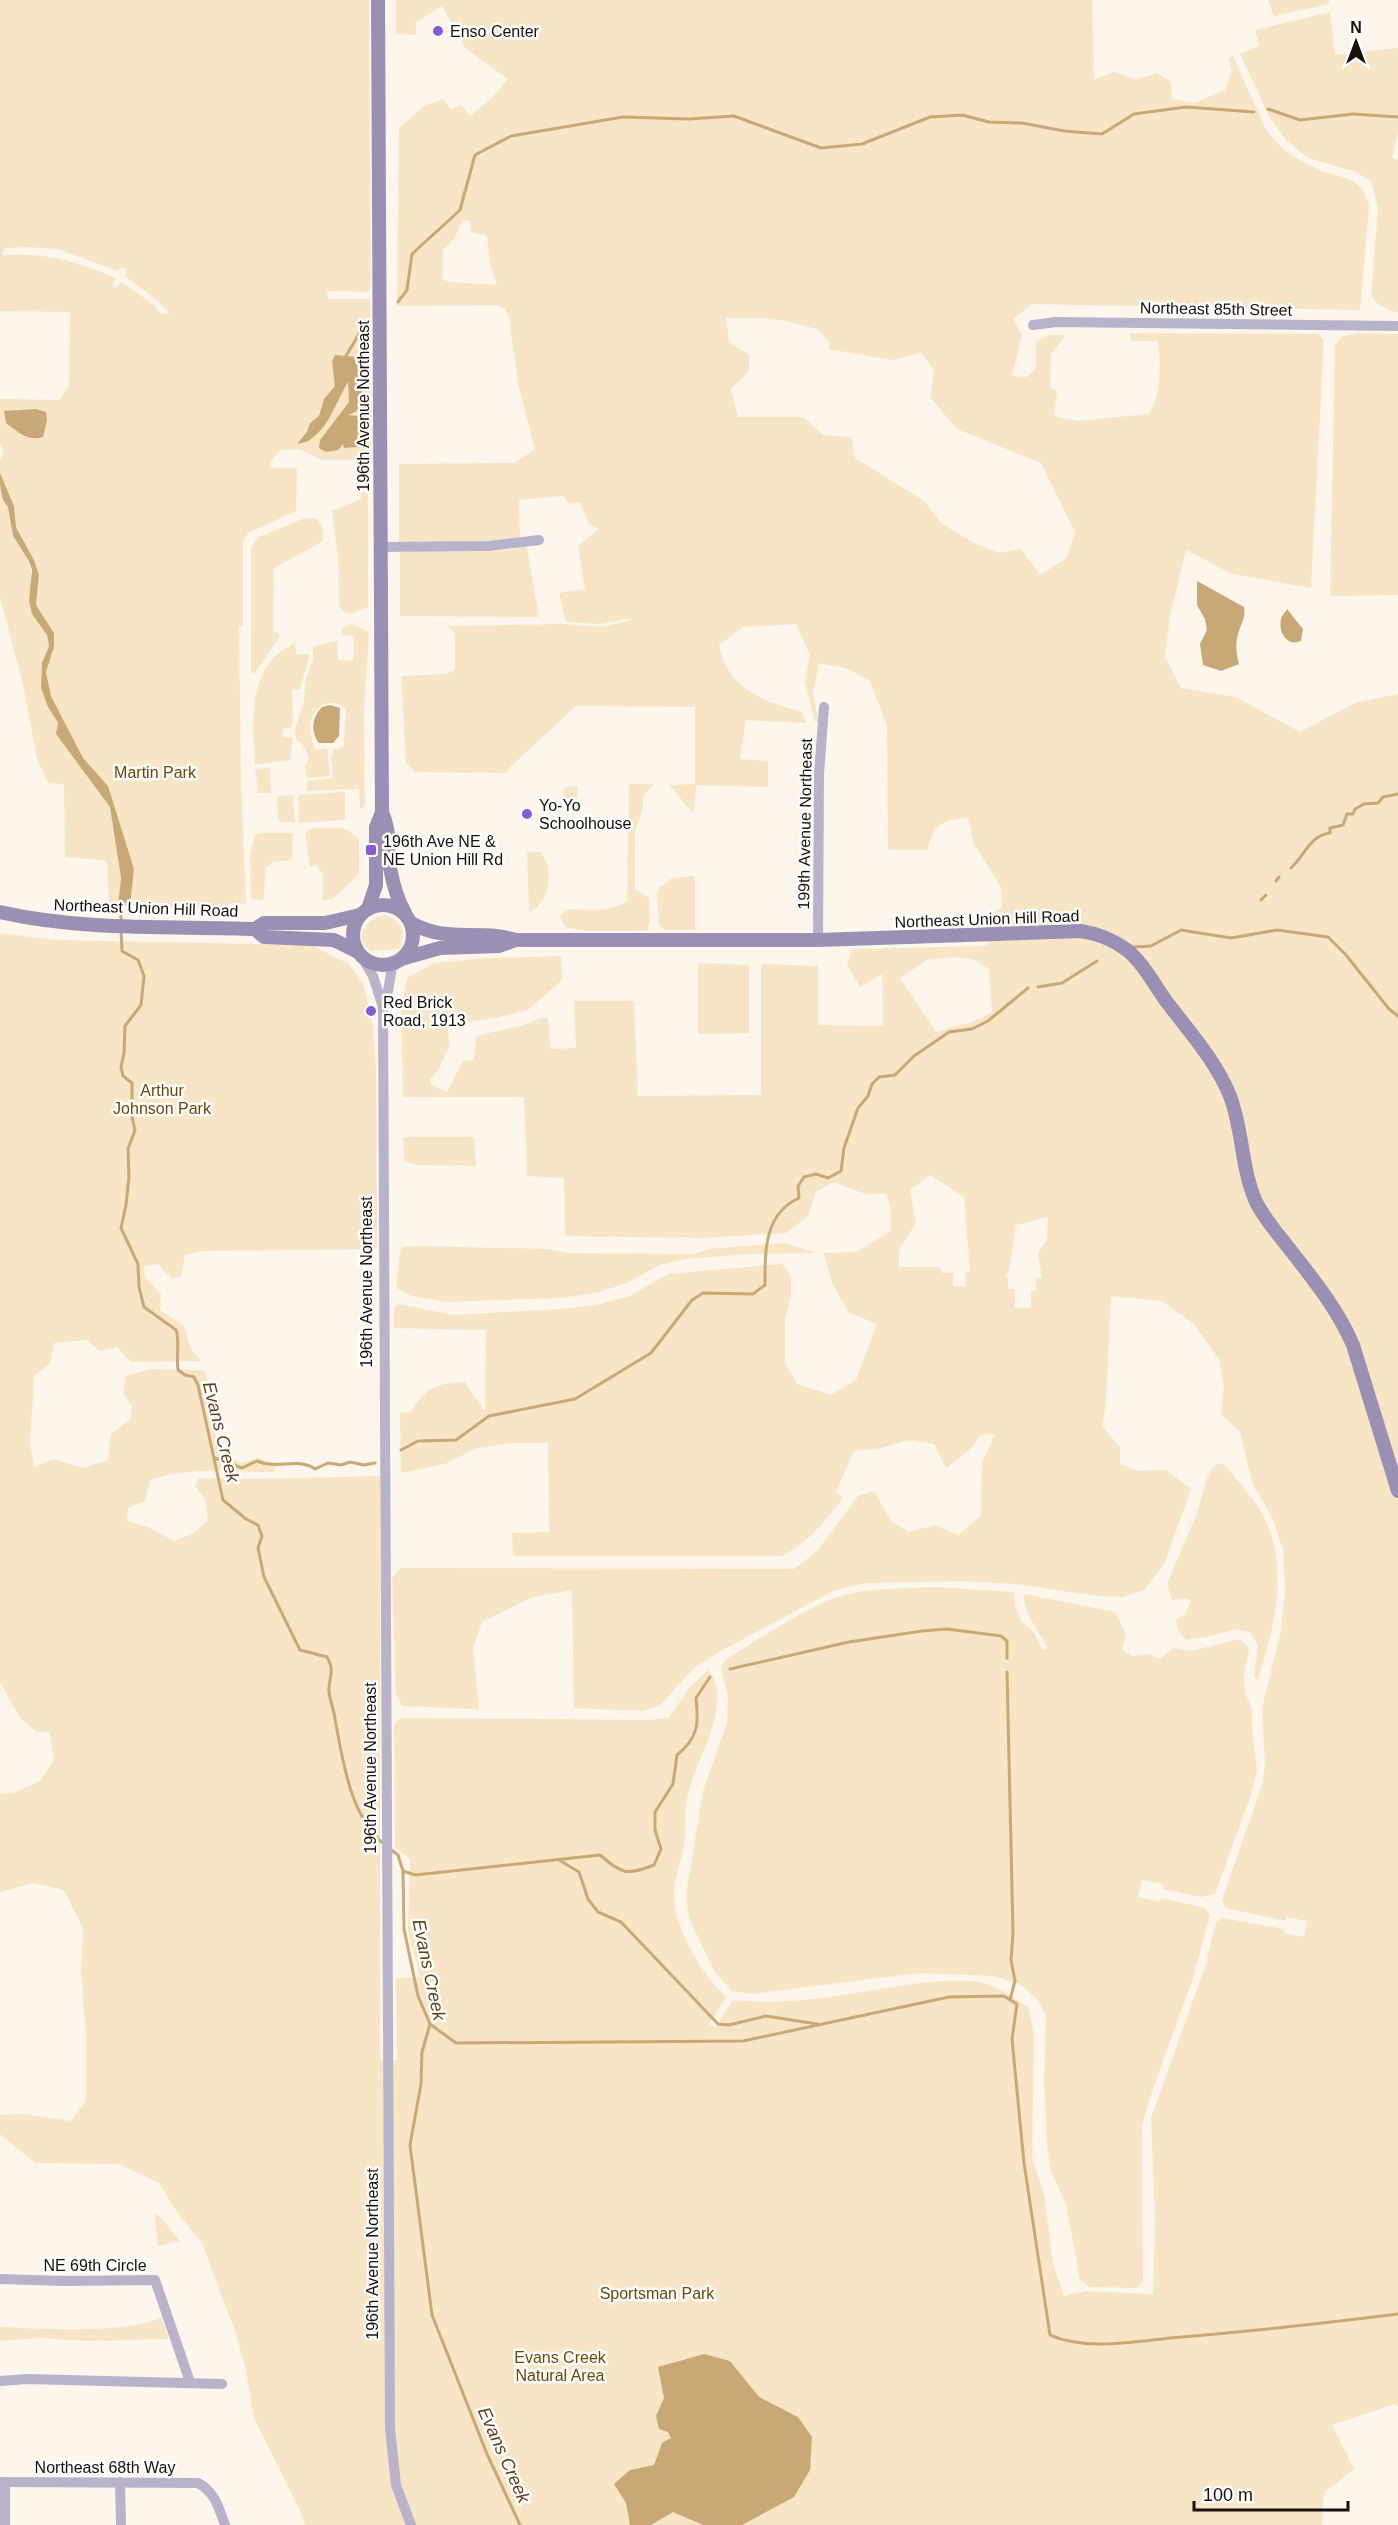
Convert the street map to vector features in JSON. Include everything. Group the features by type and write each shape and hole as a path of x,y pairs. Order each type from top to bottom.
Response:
{"street":[{"name":"196th Avenue Northeast","path":"364,912 376,885 376,827 382,812 378,0"},
{"name":"Northeast 85th Street","path":"1033,325 1065,322 1398,326"},
{"path":"380,548 489,546 539,540"},
{"name":"199th Avenue Northeast","path":"818,940 819,774 824,707"},
{"name":"196th Avenue Northeast","path":"382,812 389,827 390,867 394,885 398,901 409,920"},
{"path":"376,905 393,906 409,920 412,942 397,961 376,964 360,954 353,933 364,912 376,905"},
{"name":"Northeast Union Hill Road","path":"0,912 57,923 94,926 255,929 264,922 325,923 364,912"},
{"name":"Northeast Union Hill Road","path":"409,920 438,934 499,935 516,940 818,940 1081,931 1098,934 1129,952 1214,1066 1230,1095 1243,1145 1247,1173 1256,1202 1344,1323 1398,1491"},
{"name":"Northeast Union Hill Road","path":"255,929 264,937 334,940 360,954"},
{"name":"Northeast Union Hill Road","path":"397,961 440,948 499,946 516,940"},
{"name":"196th Avenue Northeast","path":"360,954 372,976 382,1007 390,2428 396,2485 411,2525"},
{"name":"196th Avenue Northeast","path":"382,1007 387,1001 388,977 397,961"},
{"name":"NE 69th Circle","path":"0,2279 155,2280 189,2382"},
{"path":"0,2381 222,2384"},
{"path":"2,2482 5,2525"},
{"name":"Northeast 68th Way","path":"2,2482 198,2482 214,2495 225,2525"},
{"path":"120,2482 121,2525"}],"green space":[{"name":"Martin Park","path":"0,0 369,0 371,288 368,292 327,291 328,299 370,299 373,460 322,460 299,449 281,450 271,460 270,468 297,468 296,511 248,533 243,542 243,626 239,627 241,779 246,904 230,903 225,909 130,906 134,869 117,856 121,878 118,905 109,904 107,861 65,857 64,784 48,783 37,758 23,685 0,597 0,492 4,504 8,507 13,536 29,561 32,582 30,591 47,635 49,646 42,663 48,707 58,723 69,731 51,696 46,672 54,647 54,633 36,605 39,575 34,559 16,526 14,506 0,473 0,460 4,453 0,443 0,399 59,400 69,386 70,312 0,311","holes":["5,248 58,249 118,271 122,267 127,269 125,276 159,302 170,314 161,314 153,304 121,282 117,288 112,286 116,278 94,269 37,255 2,255"]},
{"path":"396,0 1092,0 1094,80 1113,72 1136,79 1157,73 1171,82 1172,99 1195,103 1225,90 1232,72 1229,58 1233,56 1266,130 1283,149 1322,171 1352,180 1364,191 1369,206 1360,310 1032,304 1013,319 1022,335 1012,376 1027,377 1036,368 1036,341 1050,335 1066,335 1051,354 1050,388 1057,391 1054,416 1078,421 1148,414 1152,408 1159,379 1160,358 1157,341 1131,341 1130,333 1318,334 1324,340 1311,588 1232,574 1186,550 1170,616 1165,657 1181,688 1236,697 1300,732 1355,703 1398,694 1398,2407 1395,2404 1332,2425 1354,2469 1324,2493 1322,2525 305,2525 254,2418 246,2370 236,2334 202,2243 179,2215 159,2183 119,2164 35,2163 0,2134 0,2115 25,2114 71,2121 86,2101 86,2035 81,1970 83,1928 64,1890 34,1883 0,1892 0,1794 16,1792 40,1781 54,1760 49,1732 37,1732 20,1718 0,1682 0,933 56,940 311,945 349,964 363,983 373,1026 376,1071 377,1249 203,1251 185,1255 181,1277 171,1278 158,1264 144,1266 145,1277 161,1294 160,1310 184,1326 191,1349 202,1361 131,1362 117,1347 100,1351 86,1340 54,1343 50,1363 34,1376 30,1443 34,1467 53,1459 83,1468 108,1460 111,1434 131,1419 132,1406 123,1393 126,1376 150,1369 204,1370 214,1400 214,1424 220,1453 242,1463 258,1458 274,1464 274,1472 196,1471 150,1480 145,1501 128,1508 127,1521 150,1528 174,1541 192,1534 208,1521 205,1499 195,1486 199,1478 380,1476 380,2060 397,2060 396,1978 420,1977 408,1930 410,1859 395,1847 394,1725 401,1718 648,1720 669,1718 689,1688 708,1670 715,1684 716,1715 688,1794 685,1840 674,1893 678,1921 691,1950 708,1976 726,1997 709,2024 715,2028 733,2000 768,2002 804,2000 940,1981 986,1984 1005,1992 1028,2007 1034,2035 1032,2157 1045,2198 1053,2264 1064,2296 1085,2291 1153,2294 1155,2220 1151,2118 1206,1964 1216,1922 1222,1918 1284,1929 1284,1933 1304,1937 1307,1921 1287,1917 1286,1921 1225,1908 1222,1900 1263,1782 1265,1765 1262,1708 1281,1631 1285,1591 1283,1550 1273,1519 1252,1483 1240,1432 1221,1414 1224,1388 1219,1359 1194,1324 1162,1301 1111,1296 1106,1404 1102,1426 1120,1447 1120,1464 1138,1471 1166,1470 1191,1489 1164,1564 1144,1590 1123,1597 1096,1596 1017,1584 963,1581 866,1583 833,1591 719,1652 694,1668 660,1705 643,1711 574,1708 572,1590 533,1597 482,1622 473,1648 479,1709 402,1706 396,1693 392,1578 401,1568 794,1569 817,1551 858,1496 874,1491 891,1521 909,1532 935,1525 958,1535 981,1516 982,1463 995,1434 981,1435 971,1448 946,1469 934,1444 909,1440 877,1449 854,1451 836,1492 843,1498 808,1538 781,1556 513,1556 512,1533 549,1532 548,1443 512,1443 477,1448 445,1464 401,1473 400,1413 411,1412 427,1392 439,1386 465,1382 485,1412 486,1330 394,1328 394,1308 398,1304 453,1315 560,1309 597,1305 630,1296 668,1274 782,1264 791,1276 791,1295 785,1320 785,1363 797,1384 831,1395 856,1380 877,1324 848,1312 832,1282 824,1253 856,1252 891,1231 890,1205 886,1193 868,1195 833,1182 816,1192 808,1216 786,1233 702,1238 565,1236 564,1178 527,1176 524,1097 403,1097 401,1009 407,978 434,963 486,958 561,956 562,980 528,1010 495,1018 447,1025 450,1045 437,1072 430,1079 431,1085 447,1092 463,1061 474,1060 476,1036 525,1025 540,1018 548,1018 551,1049 576,1048 574,1001 634,1001 638,1096 761,1095 761,964 818,966 818,1025 883,1026 882,974 860,987 847,965 852,949 988,946 993,914 1002,907 1001,887 974,844 968,818 951,820 940,825 933,834 927,850 888,850 887,726 870,681 846,668 819,663 813,693 819,722 815,722 805,681 810,655 796,624 743,627 719,645 723,660 738,682 761,698 801,711 807,723 746,720 740,759 768,761 768,787 696,785 694,813 687,807 669,785 695,784 695,707 576,706 508,769 507,773 415,772 406,763 401,676 447,674 455,669 455,633 447,626 564,624 602,627 631,620 631,618 599,624 566,622 559,593 585,589 578,546 599,529 589,524 580,502 569,504 563,496 519,500 520,538 485,542 399,543 399,464 514,463 535,449 518,383 509,317 505,309 497,305 397,306 399,128 424,106 443,99 451,109 461,105 470,116 492,98 508,79 466,49 442,6 415,23 417,35 396,34","holes":["463,220 470,221 471,232 487,236 490,265 497,285 449,282 442,279 443,250 454,239","726,318 761,318 786,321 817,329 830,342 828,349 893,360 921,353 934,369 930,397 957,429 1041,463 1075,532 1067,558 1040,575 1021,549 999,553 976,544 942,524 924,501 855,458 851,437 823,435 803,417 738,417 731,389 749,371 749,355 729,342","954,957 973,959 989,969 992,1011 973,1022 936,1032 900,978 927,960","930,1175 964,1197 970,1272 966,1272 965,1286 953,1286 953,1273 942,1273 940,1267 899,1267 899,1250 916,1223 910,1190","1048,1217 1047,1240 1038,1253 1042,1278 1036,1278 1036,1291 1031,1291 1031,1308 1015,1308 1015,1289 1008,1289 1008,1277 1004,1277 1009,1271 1016,1225"]},
{"path":"1268,0 1329,0 1329,4 1274,16"},
{"path":"1330,12 1335,55 1398,48 1398,132 1392,158 1398,160 1398,312 1382,306 1371,295 1378,208 1371,181 1353,171 1308,158 1286,140 1269,116 1240,54 1259,46 1255,30"},
{"path":"1357,333 1398,334 1398,595 1330,596 1335,346 1341,337"},
{"path":"361,467 368,467 368,607 350,614 344,612 339,606 338,558 332,511 361,499"},
{"path":"305,518 317,519 323,530 322,542 274,568 273,631 279,634 279,638 254,674 251,672 251,547 259,537"},
{"path":"527,547 539,617 400,616 400,552 495,551"},
{"path":"352,624 369,632 364,713 365,806 360,809 359,789 307,791 307,781 333,778 331,755 334,755 333,749 344,745 346,709 336,703 321,706 313,714 310,724 315,749 327,749 330,776 307,778 305,766 309,758 295,734 304,702 306,677 313,660 313,646 337,641 338,660 353,661 354,636 342,635 342,628"},
{"path":"295,643 296,654 310,654 300,689 292,690 293,721 291,728 283,729 283,737 293,737 290,760 255,765 254,713 260,680 268,665 279,653"},
{"path":"270,768 271,793 258,793 255,769"},
{"path":"629,784 654,784 643,796 643,808 635,832 635,889 649,898 650,919 647,931 586,931 565,927 560,916 569,909 606,909 627,901"},
{"path":"578,786 577,799 562,798 565,787"},
{"path":"345,792 345,820 299,823 298,795"},
{"path":"293,795 295,822 280,822 277,796"},
{"path":"343,828 359,838 359,874 333,899 322,901 323,874 316,865 310,867 305,835 310,829"},
{"path":"293,833 292,860 273,862 266,867 263,900 251,899 250,856 255,835"},
{"path":"527,852 540,852 545,859 549,875 542,901 529,912"},
{"path":"695,876 695,930 664,930 659,925 657,897 659,888 672,878"},
{"path":"385,915 395,920 401,928 403,937 400,949 371,951 362,940 364,929 372,920"},
{"path":"698,963 749,965 749,1033 698,1034"},
{"path":"403,1137 474,1137 476,1166 417,1165 404,1161"},
{"path":"784,1243 818,1253 749,1254 685,1259 659,1265 629,1282 600,1292 562,1298 446,1302 412,1296 396,1288 402,1247 548,1249 567,1253 694,1254 708,1249"},
{"path":"1223,1463 1255,1502 1267,1523 1274,1545 1278,1590 1275,1613 1258,1680 1254,1677 1258,1645 1250,1632 1235,1629 1186,1640 1178,1630 1176,1619 1185,1615 1191,1601 1187,1598 1172,1600 1167,1584 1197,1513 1208,1475 1215,1465"},
{"path":"936,1587 1014,1592 1015,1606 1022,1622 1034,1632 1042,1650 1048,1648 1029,1615 1024,1594 1115,1612 1126,1634 1122,1650 1132,1656 1148,1654 1160,1659 1173,1648 1191,1651 1240,1639 1249,1648 1244,1676 1245,1693 1252,1709 1257,1771 1251,1795 1215,1894 1201,1897 1163,1889 1164,1884 1142,1880 1138,1897 1160,1902 1161,1898 1205,1908 1210,1915 1194,1975 1142,2126 1143,2281 1137,2288 1090,2287 1080,2280 1066,2204 1051,2172 1047,2146 1044,2080 1046,2016 1038,2000 1020,1984 994,1976 920,1973 753,1994 732,1991 714,1971 689,1918 686,1895 703,1791 727,1723 728,1697 721,1669 724,1661 799,1615 844,1595 878,1589"},
{"path":"157,2214 180,2241 158,2246 155,2215"},
{"path":"161,2318 169,2339 85,2341 41,2338 0,2341 0,2327 104,2328 145,2323"}],"shaded area":[{"path":"335,355 358,357 363,405 348,415 358,416 361,430 357,447 344,448 343,444 338,450 326,452 319,448 320,440 349,402 348,382 323,428 310,440 297,444 307,432 310,423 319,416 324,399 335,386 332,361"},
{"path":"36,409 46,412 47,420 43,437 28,437 6,423 4,411"},
{"path":"0,473 14,506 16,527 34,560 39,575 36,605 54,633 54,647 46,672 51,696 83,758 108,786 134,869 130,906 118,905 121,878 110,807 56,734 58,723 48,707 41,688 42,663 49,646 47,635 32,614 29,601 32,570 13,536 8,507 1,492"},
{"path":"1197,581 1244,607 1244,616 1236,644 1239,664 1221,671 1203,665 1200,644 1207,630 1205,619 1197,605"},
{"path":"1287,609 1303,629 1301,641 1292,642 1282,633 1281,619"},
{"path":"330,705 340,708 339,736 333,743 319,743 314,734 314,720 322,707"},
{"path":"704,2354 730,2361 759,2397 798,2417 812,2437 810,2470 794,2497 742,2525 703,2525 673,2512 651,2525 630,2525 626,2503 614,2484 630,2470 654,2465 662,2443 671,2438 668,2432 659,2429 656,2416 664,2398 658,2367"}],"waterway":[{"path":"398,302 407,290 412,254 460,210 475,155 511,136 623,117 689,119 734,116 821,148 862,144 930,117 962,115 989,122 1022,123 1064,131 1102,134 1134,114 1186,107 1254,112"},
{"path":"1268,109 1300,120 1353,114 1398,117"},
{"path":"346,356 366,322"},
{"path":"1291,868 1318,837 1330,833 1330,828 1343,825 1347,814 1353,814 1355,809 1364,804 1378,803 1383,797 1398,794"},
{"path":"1276,881 1279,877"},
{"path":"1261,900 1266,895"},
{"name":"Evans Creek","path":"121,903 121,923"},
{"name":"Evans Creek","path":"121,930 122,951 138,960 144,976 141,1005 125,1026 121,1067 123,1076 132,1083 132,1117 135,1130 128,1149 129,1177 121,1228 138,1264 139,1287 144,1307 176,1330 178,1370 194,1377 198,1385 223,1500 246,1519 258,1525 262,1536 258,1548 264,1577 300,1650 327,1657 330,1662 330,1695 350,1787 364,1819 385,1845"},
{"path":"1133,947 1151,946 1181,930 1231,938 1277,930 1328,937 1346,955 1389,1009 1398,1016"},
{"path":"1038,987 1062,983 1097,961"},
{"path":"401,1450 418,1441 456,1440 489,1416 575,1399 651,1353 692,1300 703,1293 753,1294 765,1285 765,1259 773,1224 787,1205 799,1198 798,1186 804,1177 816,1174 828,1178 841,1171 844,1148 858,1108 868,1096 872,1084 879,1077 895,1075 914,1056 949,1032 972,1029 988,1021 1028,988"},
{"path":"215,1458 242,1468 257,1461 273,1464 302,1464 315,1469 328,1463 341,1465 350,1462 364,1465 375,1463"},
{"path":"730,1669 849,1642 947,1629 1001,1636 1007,1641 1007,1658"},
{"path":"1007,1672 1013,1933 1011,1960 1015,1981 1010,2000"},
{"path":"403,1871 415,1875 600,1855 625,1871 637,1871 654,1865 661,1849 655,1830 655,1812 673,1784 677,1755 689,1743 696,1730 696,1698 710,1677"},
{"name":"Evans Creek","path":"390,1849 398,1855 403,1871 404,1929 418,1996 430,2024 422,2052 421,2084 410,2145 432,2315 487,2454 520,2525"},
{"path":"559,1860 579,1872 588,1899 598,1912 621,1922 718,2024 729,2025 766,2016 817,2024"},
{"path":"430,2024 456,2043 743,2041 949,1997 1004,1996 1017,2004 1012,2039 1024,2163 1050,2335 1081,2343 1115,2344 1398,2314"}],"place":[{"name":"Enso Center","path":"438,31"},
{"name":"Yo-Yo Schoolhouse","path":"527,814"},
{"name":"196th Ave NE & NE Union Hill Rd","path":"371,850"},
{"name":"Red Brick Road, 1913","path":"371,1011"}],"park label":[{"name":"Arthur Johnson Park","path":"162,1099"},
{"name":"Sportsman Park","path":"657,2293"},
{"name":"Evans Creek Natural Area","path":"560,2366"}]}
